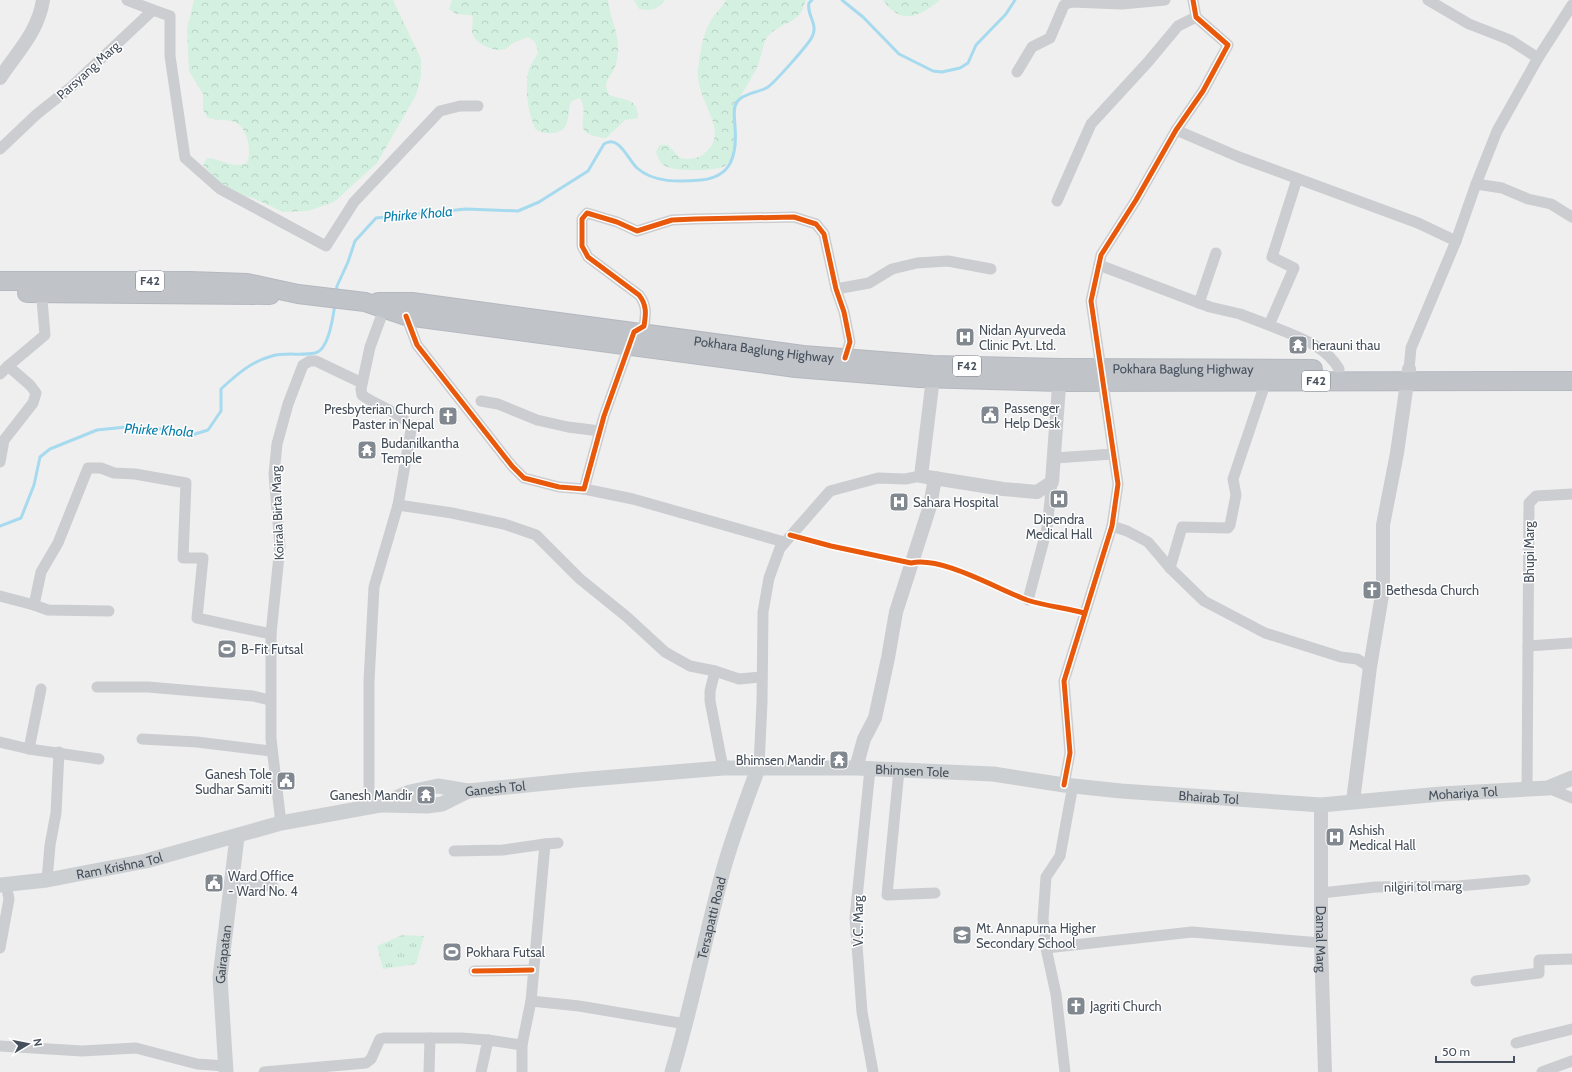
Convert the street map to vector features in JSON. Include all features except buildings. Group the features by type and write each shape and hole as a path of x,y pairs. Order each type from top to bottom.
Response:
{"highway":[{"name":"F42","path":"0,281 41,287 243,296 298,294 366,302 384,309"},
{"name":"F42","path":"0,294 41,287"},
{"name":"Pokhara Baglung Highway","path":"366,302 412,302 796,368 933,378 1339,369 1408,375 1572,381"},
{"name":"Pokhara Baglung Highway","path":"384,309 406,316 632,339 803,355 1060,375"},
{"name":"Pokhara Baglung Highway","path":"1102,375 1266,381 1572,370"}],"main road":[{"name":"Bhimsen Tole","path":"759,766 993,774 1069,785"},
{"name":"Ganesh Tol","path":"374,806 427,806 442,804 468,791 577,780 759,766"},
{"name":"Tersapatti Road","path":"672,1072 686,1024 723,872 738,821 759,766"},
{"name":"Mohariya Tol","path":"1353,801 1548,788 1572,778"},
{"name":"Bhairab Tol","path":"1069,785 1121,791 1321,805 1353,801"},
{"path":"238,837 281,824 374,806"},
{"name":"Ram Krishna Tol","path":"3,884 47,880 146,861 238,837"},
{"name":"Gairapatan","path":"225,1069 220,977 238,837"}],"street":[{"path":"126,0 170,16 170,56 185,158 220,189 326,246 354,202 440,111 460,106 478,106"},
{"path":"1017,72 1032,47 1050,38 1064,5 1071,2 1122,4 1165,0"},
{"path":"1062,1071 1056,994 1046,948 1043,919 1046,876 1060,856 1069,785 1070,753 1064,681 1112,526 1118,484 1091,301 1101,255 1136,200 1176,130 1203,92 1228,45 1196,17 1193,0"},
{"path":"1428,0 1469,24 1510,40 1538,58"},
{"path":"0,78 24,43 34,32 40,18 41,1"},
{"path":"1353,801 1370,667 1383,589 1383,525 1397,453 1411,348 1456,241 1476,184 1498,131 1538,58 1572,5"},
{"name":"Parsyang Marg","path":"0,149 37,114 71,87 154,10"},
{"path":"1057,201 1091,124 1148,62 1178,26 1196,17"},
{"path":"1176,130 1239,158 1418,223 1456,241"},
{"path":"1269,325 1294,268 1272,257 1297,179"},
{"path":"1476,184 1502,188 1528,199 1551,204 1572,217"},
{"path":"584,490 600,431 632,339 644,326 646,310 644,301 639,295 588,257 582,246 582,219 587,213 617,222 637,231 672,220 794,217 816,224 824,234 836,289 844,312 850,342 845,358"},
{"path":"1199,303 1216,253"},
{"path":"836,289 869,283 892,269 916,263 948,261 992,269"},
{"path":"1099,265 1199,303 1240,314 1269,325 1323,350 1335,361 1339,369"},
{"path":"0,374 45,335 41,287"},
{"path":"374,806 369,681 374,594 378,571 398,505 410,430 409,424 406,420 368,400 362,395 362,383 370,347 384,309"},
{"path":"406,316 417,345 512,466 524,478 559,487 633,499 784,542"},
{"name":"Koirala Birta Marg","path":"281,824 272,751 270,700 271,634 280,546 274,467 277,444 288,404 303,365 310,361 316,360 362,383"},
{"path":"0,462 2,438 33,403 36,394 30,385 8,366"},
{"path":"1028,600 1047,528 1055,458 1060,375"},
{"path":"921,476 933,378"},
{"path":"1170,568 1182,527 1228,528 1230,526 1236,495 1233,479 1266,381"},
{"path":"482,401 498,404 537,420 568,428 600,431"},
{"path":"1055,458 1113,454"},
{"path":"34,605 41,572 58,543 88,468 101,468 114,473 136,474 186,483 184,558 203,558 197,618 271,634"},
{"path":"759,766 762,715 762,612 769,578 784,542 830,491 878,478 905,479 921,476 1003,489 1037,492 1052,482"},
{"path":"863,769 864,739 875,718 896,612 930,506 935,478"},
{"name":"Bhupi Marg","path":"1527,790 1529,503 1536,496 1572,494"},
{"path":"398,505 452,513 497,522 536,535 580,579 628,618 665,652 690,666 715,671 739,679 761,677"},
{"path":"1112,526 1127,531 1148,542 1170,568 1204,601 1264,633 1341,658 1357,659 1370,667"},
{"path":"0,596 48,610 109,611"},
{"path":"1528,646 1572,643"},
{"path":"715,671 710,691 710,701 723,768"},
{"path":"97,687 148,687 253,696 270,700"},
{"path":"29,749 41,689"},
{"path":"142,739 197,742 272,751"},
{"path":"0,742 29,749 99,759"},
{"path":"47,880 50,845 56,812 58,752"},
{"name":"V.C. Marg","path":"863,769 855,918 862,1012 873,1072"},
{"path":"899,770 888,895 935,893"},
{"path":"1548,788 1572,798"},
{"name":"Damal Marg","path":"1321,805 1321,943 1325,1072"},
{"path":"454,851 503,850 558,843"},
{"path":"522,1072 522,1045 531,1001 532,970 539,924 545,844"},
{"name":"nilgiri tol marg","path":"1321,893 1376,887 1458,886 1525,880"},
{"path":"232,883 273,886"},
{"path":"0,948 9,899 3,884"},
{"path":"1046,948 1192,932 1321,943"},
{"path":"1476,981 1539,973 1539,960 1572,959"},
{"path":"474,971 532,970"},
{"path":"531,1001 593,1008 686,1024"},
{"path":"1516,1044 1572,1029"},
{"path":"264,1072 366,1063 371,1059 381,1038 488,1040 522,1045"},
{"path":"429,1072 430,1038"},
{"path":"481,1072 488,1040"},
{"path":"0,1046 82,1051 136,1048 197,1064 225,1069"},
{"path":"1542,1072 1572,1061"}],"green space":[{"path":"194,0 393,0 421,59 421,76 416,95 377,163 334,202 308,211 283,212 253,198 229,192 203,165 207,158 237,165 247,163 249,145 245,132 237,123 207,117 203,110 203,94 189,71 187,29"},
{"path":"452,0 608,0 609,9 616,31 618,55 614,69 607,82 607,90 609,95 625,99 633,103 636,106 638,118 625,120 606,138 594,136 587,133 583,129 582,124 584,113 580,98 572,101 564,129 552,133 536,130 529,110 527,88 529,71 538,51 535,42 528,37 501,50 496,50 485,46 473,35 472,15 456,14 449,9"},
{"path":"634,0 665,0 657,8 647,10 639,9"},
{"path":"726,0 806,0 802,11 796,18 776,29 765,41 758,65 737,105 737,146 730,161 723,167 711,169 683,170 667,167 660,162 656,152 660,145 668,145 680,158 692,159 705,153 713,141 715,132 710,113 701,92 698,81 698,70 707,27"},
{"path":"883,0 940,0 925,11 910,16 903,16 890,8"},
{"path":"402,935 424,936 416,964 383,969 377,946"}],"waterway":[{"name":"Phirke Khola","path":"336,293 337,286 348,262 355,241 376,218 466,209 518,211 539,202 588,171 604,144 609,142 614,142 619,145 637,168 644,173 659,179 693,181 711,178 720,174 730,163 735,147 734,111 737,102 745,96 768,87 791,63 812,37 814,28 809,12 809,3 812,0"},
{"name":"Phirke Khola","path":"842,0 863,17 899,54 933,71 942,72 960,68 968,63 976,45 1006,14 1015,0"},
{"name":"Phirke Khola","path":"0,526 21,518 34,485 40,457 50,449 97,430 126,427 161,429 192,435 208,430 221,411 221,389 245,369 258,361 272,356 283,354 310,354 320,351 324,346 330,332 335,304"}],"cycle path":[{"path":"1064,785 1070,753 1064,681 1112,526 1118,484 1091,301 1101,255 1136,200 1176,130 1203,91 1228,45 1196,17 1193,0"},
{"path":"406,316 417,345 512,466 524,478 559,487 584,489 604,416 634,332 644,326 645,318 645,306 639,295 588,257 582,246 582,219 587,213 617,222 637,231 672,220 695,219 794,217 816,224 824,234 836,289 844,312 850,342 845,358"},
{"path":"790,535 831,546 911,563 924,562 938,564 969,575 1027,600 1084,613"},
{"path":"474,971 532,970"}],"place":[{"name":"Nidan Ayurveda Clinic Pvt. Ltd.","path":"965,337"},
{"name":"herauni thau","path":"1298,345"},
{"name":"Passenger Help Desk","path":"990,415"},
{"name":"Presbyterian Church Paster in Nepal","path":"448,416"},
{"name":"Budanilkantha Temple","path":"367,450"},
{"name":"Dipendra Medical Hall","path":"1059,499"},
{"name":"Sahara Hospital","path":"899,502"},
{"name":"Bethesda Church","path":"1372,590"},
{"name":"B-Fit Futsal","path":"227,649"},
{"name":"Bhimsen Mandir","path":"839,760"},
{"name":"Ganesh Tole Sudhar Samiti","path":"286,781"},
{"name":"Ganesh Mandir","path":"426,795"},
{"name":"Ashish Medical Hall","path":"1335,837"},
{"name":"Ward Office - Ward No. 4","path":"214,883"},
{"name":"Mt. Annapurna Higher Secondary School","path":"962,935"},
{"name":"Pokhara Futsal","path":"452,952"},
{"name":"Jagriti Church","path":"1076,1006"}]}
